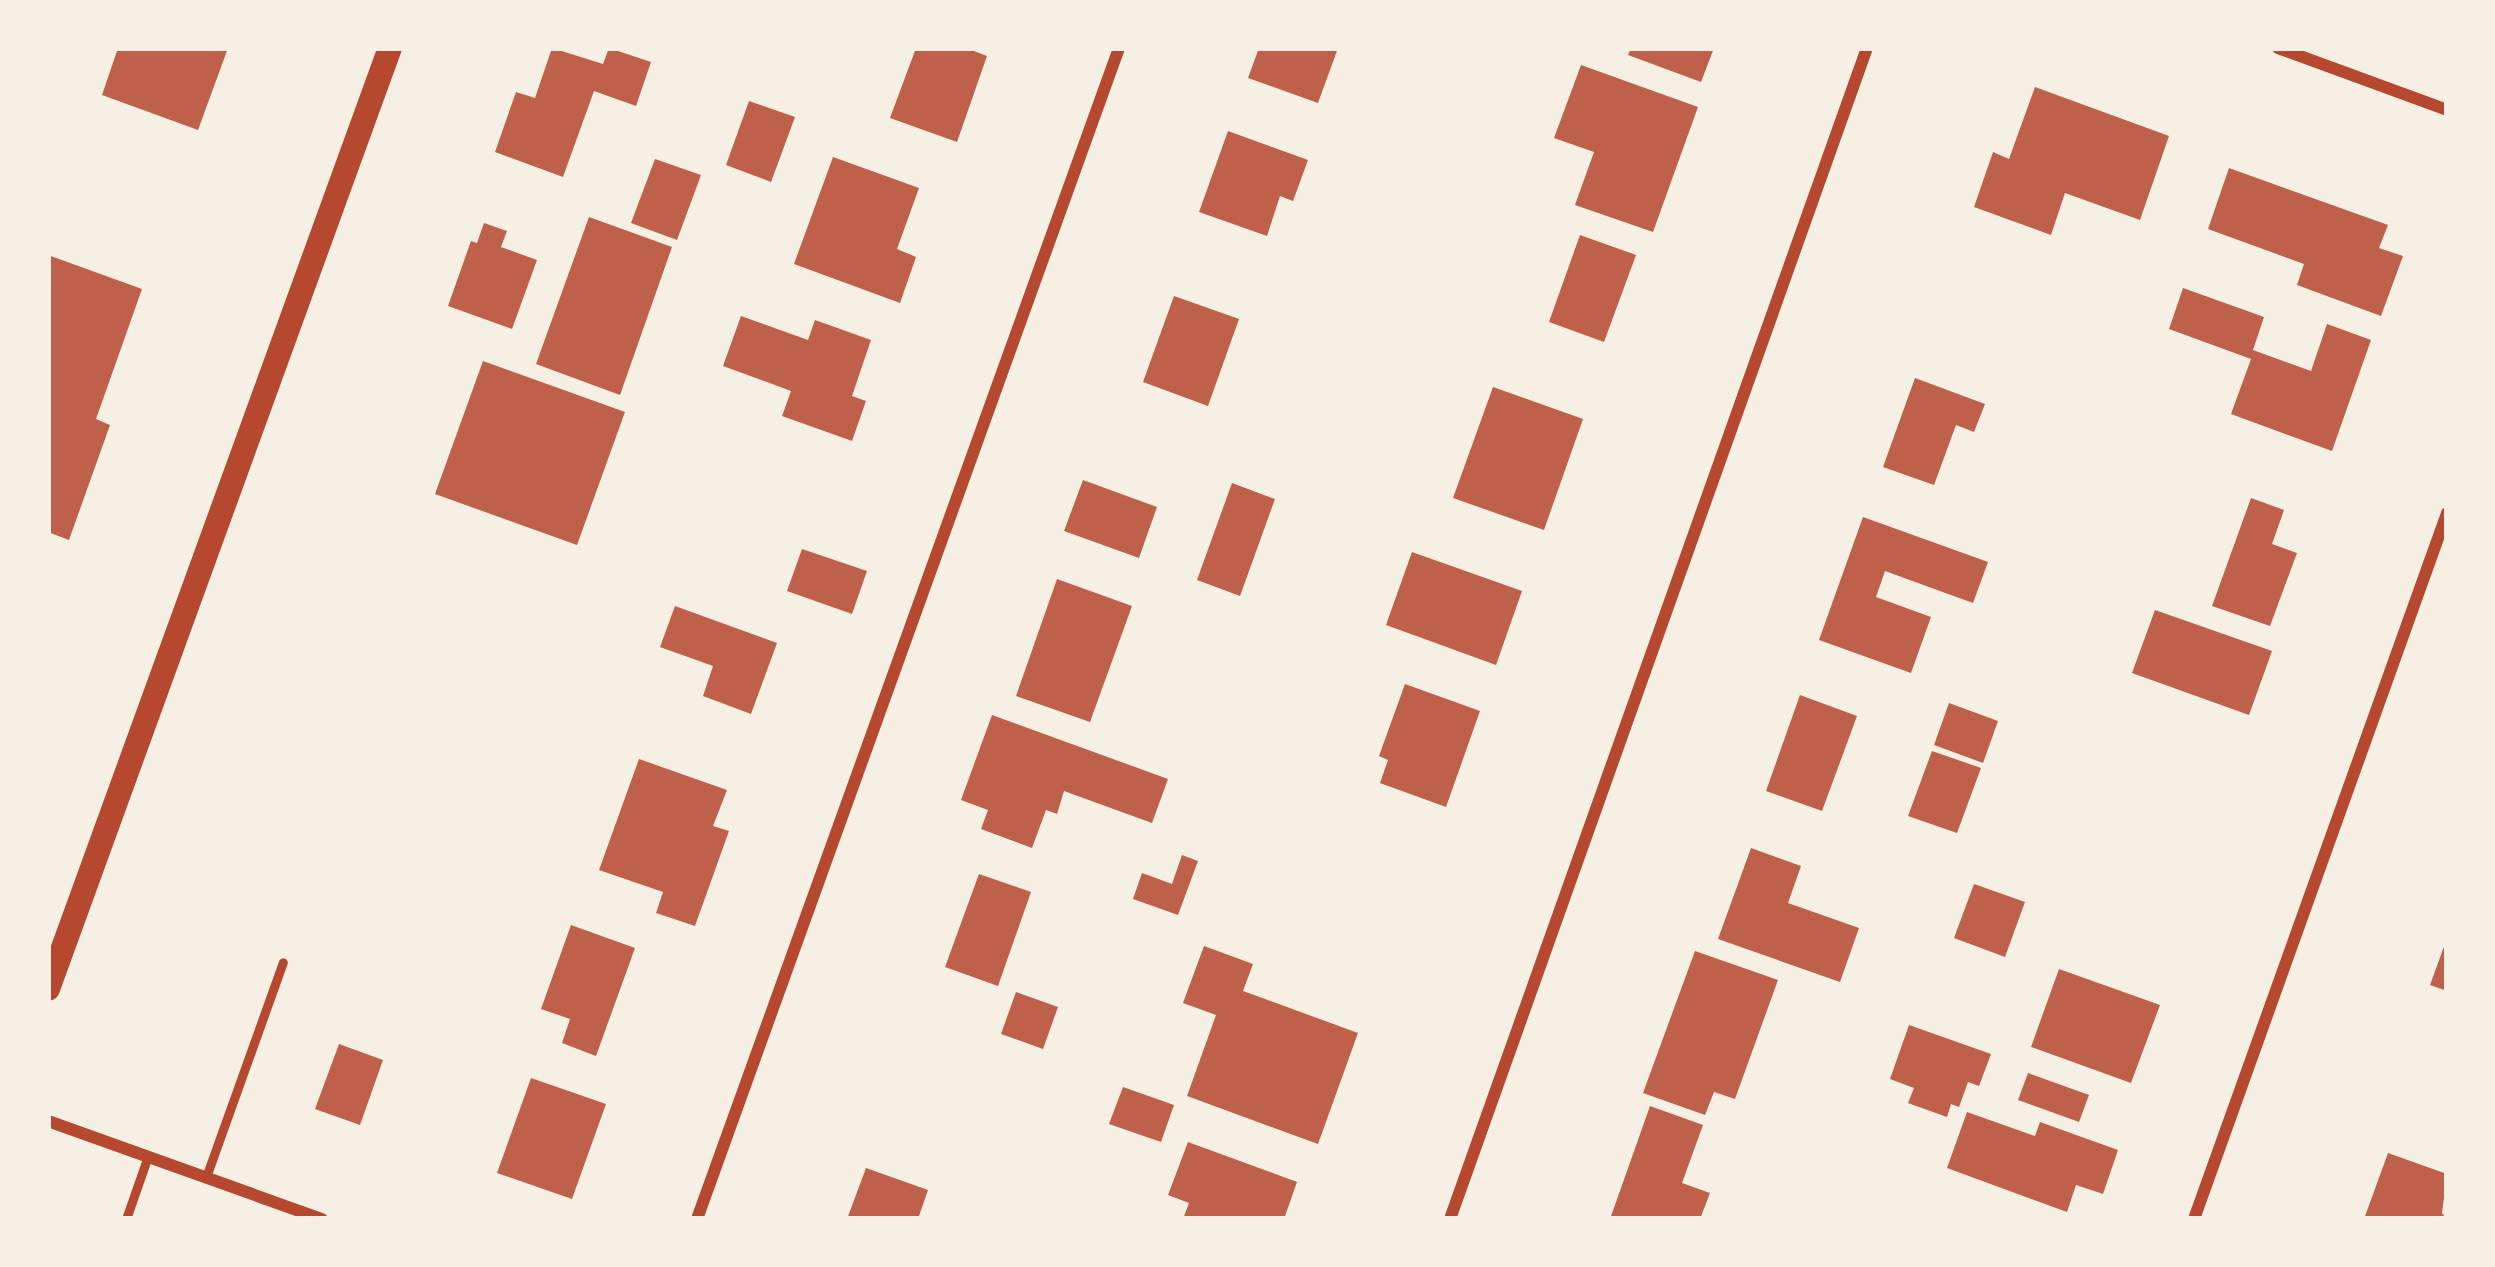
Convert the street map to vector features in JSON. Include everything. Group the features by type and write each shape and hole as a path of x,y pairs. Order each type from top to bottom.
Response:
{"main road":[{"path":"49,983 389,48"}],"street":[{"path":"698,1219 1119,48"},
{"path":"1450,1219 1867,48"},
{"path":"2278,48 2447,110"},
{"path":"2194,1219 2447,513"},
{"path":"48,1120 322,1219"}],"lane":[{"path":"206,1178 283,962"},
{"path":"126,1219 148,1156"}],"building":[{"path":"118,48 228,48 198,130 102,95"},
{"path":"552,48 603,64 609,48 651,62 636,106 594,91 563,177 495,152 516,92 535,98"},
{"path":"916,48 966,48 987,56 957,142 890,118"},
{"path":"1259,48 1338,48 1318,103 1248,78"},
{"path":"1631,48 1714,48 1701,82 1628,55"},
{"path":"1581,65 1698,107 1653,232 1575,205 1594,152 1554,138"},
{"path":"2035,87 2169,136 2140,220 2065,193 2051,235 1974,207 1993,152 2009,159"},
{"path":"749,101 795,117 771,182 726,165"},
{"path":"1228,131 1308,160 1293,201 1280,196 1267,236 1199,212"},
{"path":"833,157 919,188 897,249 916,257 900,303 794,264"},
{"path":"655,159 701,175 677,240 631,223"},
{"path":"2229,168 2388,225 2379,248 2403,256 2381,316 2297,285 2304,264 2208,229"},
{"path":"589,217 672,247 620,395 536,364"},
{"path":"484,223 507,231 501,247 537,260 512,329 448,306 471,241 477,243"},
{"path":"1580,235 1636,255 1604,342 1549,322"},
{"path":"48,255 142,289 96,419 110,425 69,540 48,532"},
{"path":"2183,288 2264,317 2253,350 2311,371 2327,324 2371,340 2332,451 2231,414 2251,359 2169,329"},
{"path":"1174,296 1239,319 1208,406 1143,382"},
{"path":"741,316 808,340 815,320 871,340 852,396 866,401 852,441 782,416 791,391 723,366"},
{"path":"483,361 625,412 577,545 435,494"},
{"path":"1915,378 1985,404 1974,432 1956,425 1934,485 1883,467"},
{"path":"1493,387 1583,419 1544,530 1453,498"},
{"path":"1083,480 1157,507 1139,558 1064,531"},
{"path":"1232,483 1275,499 1240,596 1197,580"},
{"path":"2251,498 2284,510 2272,544 2297,553 2270,626 2212,606"},
{"path":"1863,517 1988,562 1973,603 1885,571 1876,597 1931,617 1911,673 1819,640"},
{"path":"802,549 867,571 852,614 787,591"},
{"path":"1412,552 1522,591 1496,665 1386,625"},
{"path":"1057,579 1132,606 1090,722 1016,696"},
{"path":"675,606 777,643 751,714 703,696 713,666 660,647"},
{"path":"2155,610 2272,651 2249,715 2132,673"},
{"path":"1405,684 1480,711 1446,807 1380,783 1388,760 1379,756"},
{"path":"1800,695 1857,716 1822,811 1766,791"},
{"path":"1949,703 1998,721 1983,763 1934,745"},
{"path":"992,715 1168,779 1152,823 1064,791 1057,814 1046,810 1032,848 981,829 988,810 961,800"},
{"path":"1932,751 1981,768 1957,833 1908,816"},
{"path":"639,759 727,790 713,826 729,831 695,926 656,913 663,892 599,870"},
{"path":"1751,848 1801,866 1788,903 1859,928 1840,982 1718,939"},
{"path":"1182,855 1198,861 1178,915 1133,899 1142,873 1172,884"},
{"path":"979,874 1031,892 998,986 945,967"},
{"path":"1974,884 2025,902 2005,957 1954,938"},
{"path":"571,925 635,948 596,1056 562,1043 570,1019 541,1009"},
{"path":"2447,941 2447,991 2430,985"},
{"path":"1204,946 1253,964 1243,991 1358,1033 1318,1144 1187,1096 1216,1015 1183,1003"},
{"path":"1695,951 1778,980 1735,1099 1714,1092 1705,1115 1643,1093"},
{"path":"2059,969 2160,1005 2131,1083 2031,1047"},
{"path":"1016,992 1058,1007 1043,1049 1001,1034"},
{"path":"1909,1025 1991,1054 1979,1086 1968,1082 1959,1107 1951,1104 1947,1117 1908,1103 1914,1088 1890,1079"},
{"path":"339,1044 383,1060 360,1125 315,1109"},
{"path":"2028,1073 2089,1095 2079,1122 2018,1100"},
{"path":"531,1078 606,1104 572,1199 497,1173"},
{"path":"1123,1087 1174,1105 1161,1142 1109,1124"},
{"path":"1650,1106 1703,1125 1682,1183 1710,1193 1700,1219 1610,1219"},
{"path":"1967,1112 2035,1136 2040,1122 2118,1150 2103,1194 2076,1185 2067,1212 1947,1168"},
{"path":"1188,1142 1297,1182 1284,1219 1183,1219 1189,1203 1168,1195"},
{"path":"2388,1153 2447,1174 2442,1213 2447,1219 2364,1219"},
{"path":"866,1168 928,1190 918,1219 847,1219"}]}
